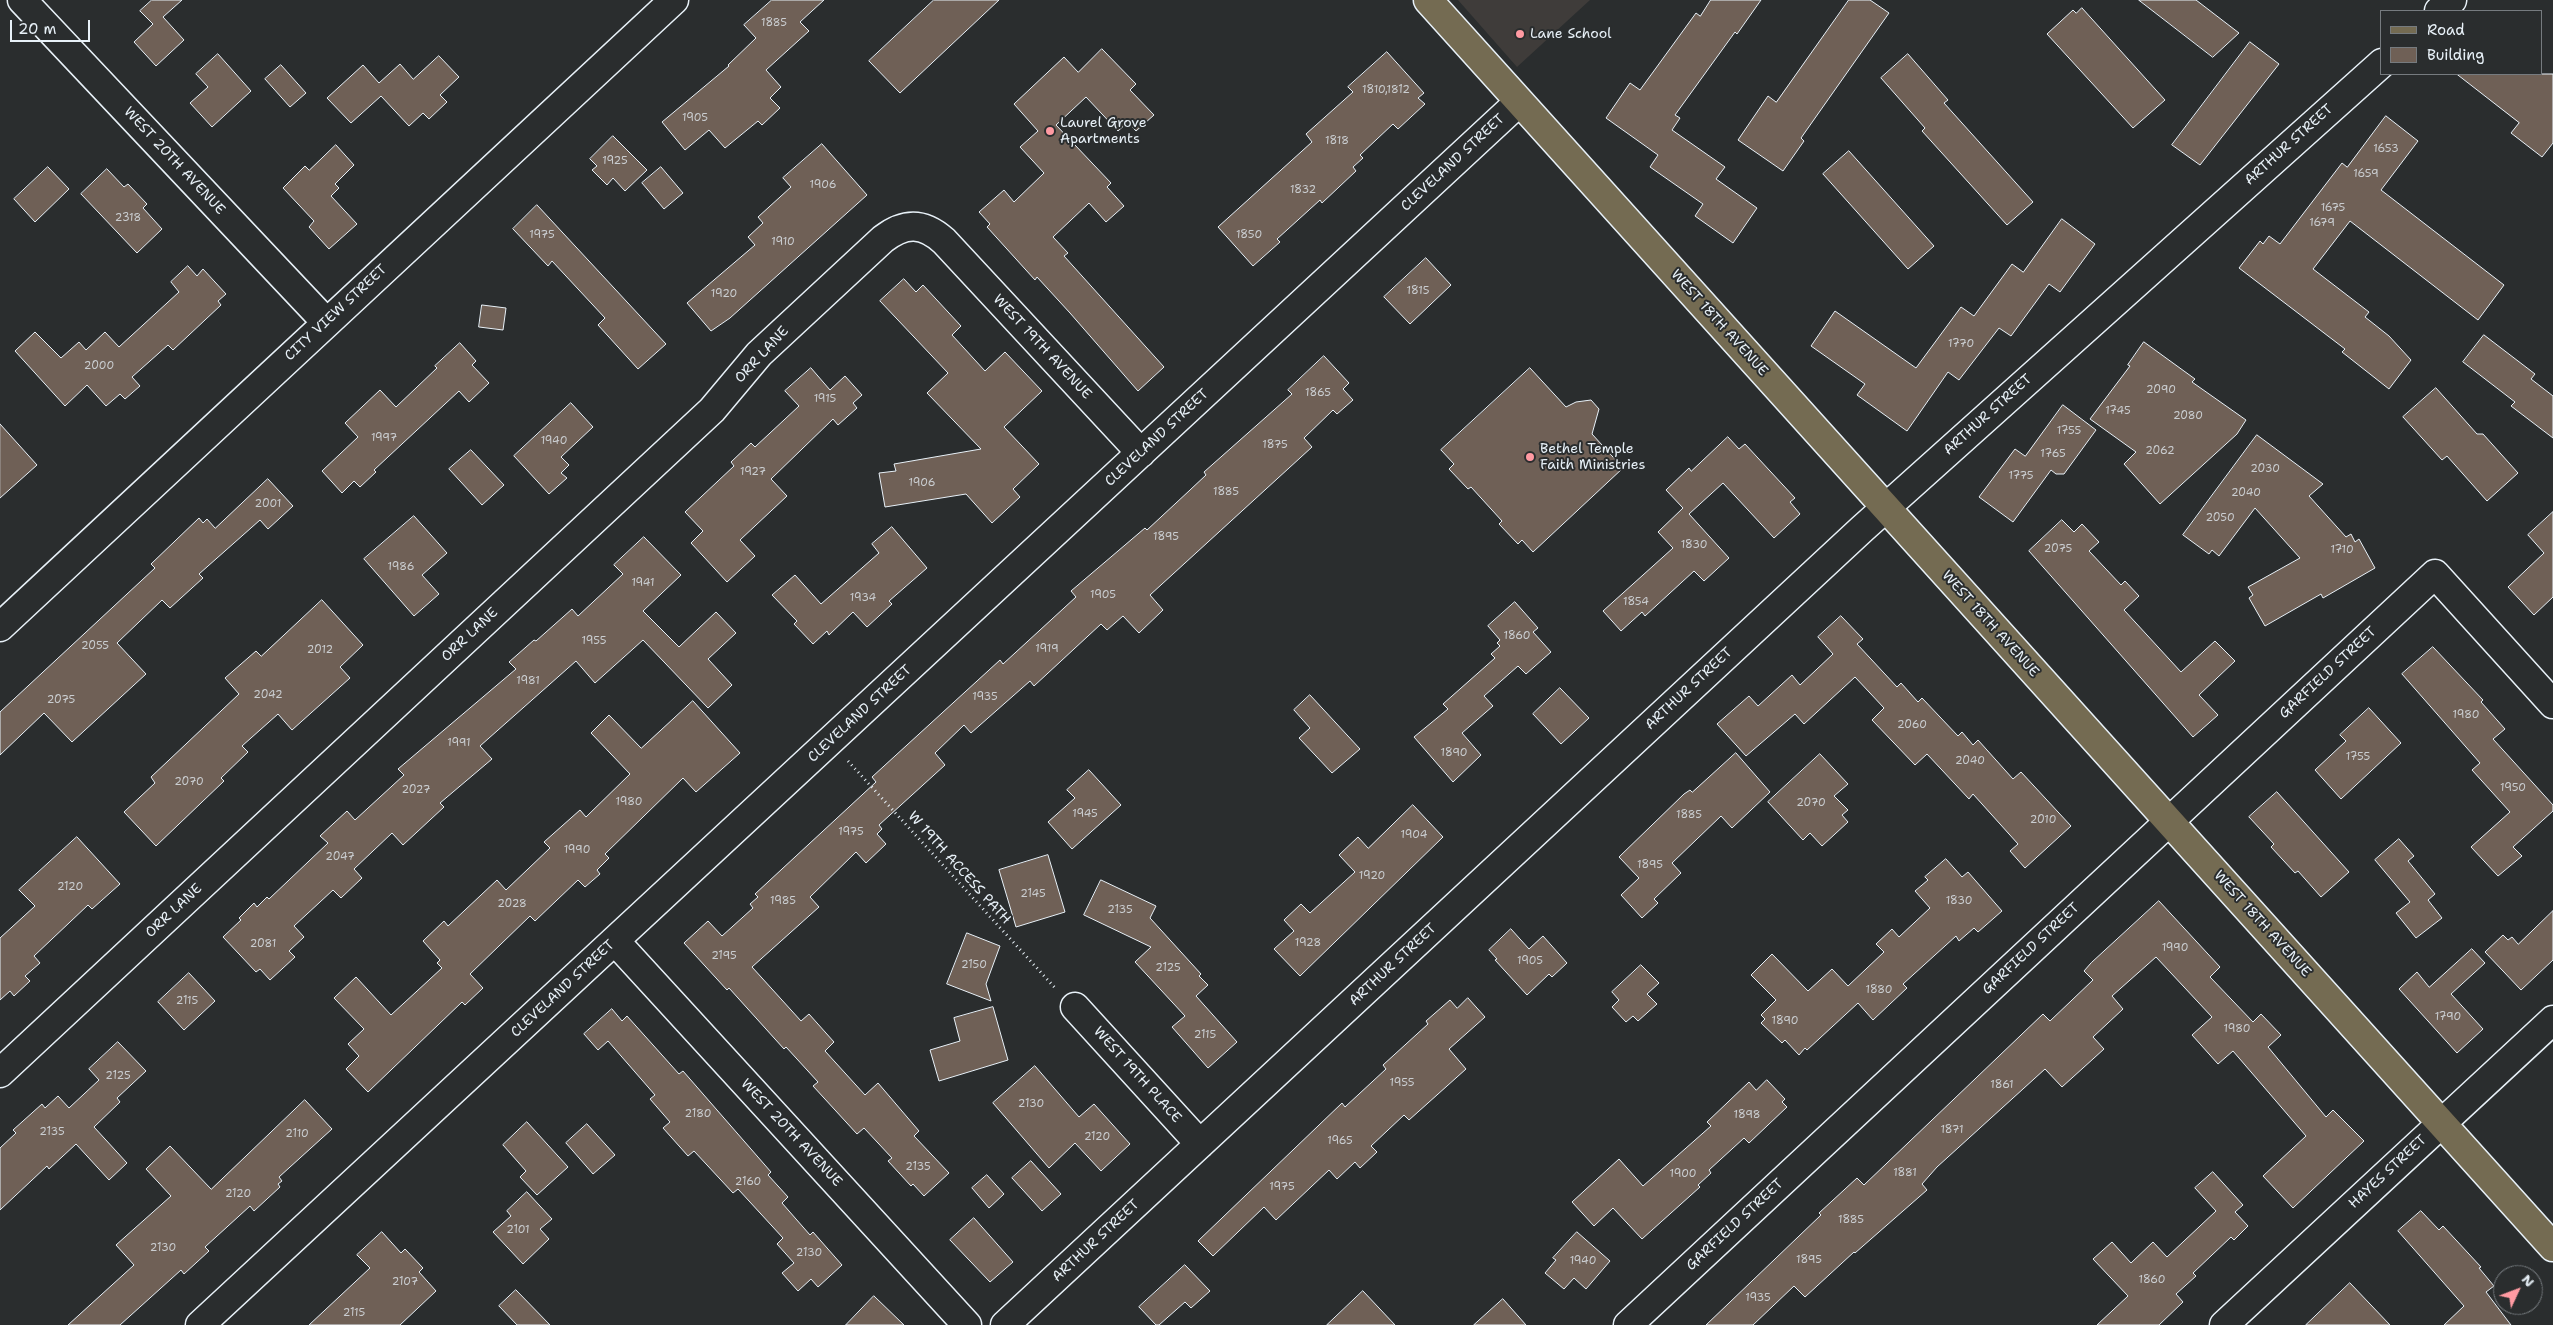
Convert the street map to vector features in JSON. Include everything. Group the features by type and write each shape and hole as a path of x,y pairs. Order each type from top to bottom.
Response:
{"main road":[{"name":"WEST 18TH AVENUE","path":"1428,0 2553,1248"}],"street":[{"name":"WEST 20TH AVENUE","path":"22,0 326,322"},
{"name":"CITY VIEW STREET","path":"0,627 674,0"},
{"path":"2441,10 2452,0"},
{"name":"ARTHUR STREET","path":"1005,1325 1886,507 2380,65"},
{"name":"CLEVELAND STREET","path":"200,1325 1519,102"},
{"name":"ORR LANE","path":"0,1073 712,410 759,354 883,239 898,229 915,225 926,228 944,241"},
{"name":"WEST 19TH AVENUE","path":"944,241 1141,453"},
{"name":"GARFIELD STREET","path":"1628,1325 2435,574 2553,704"},
{"name":"WEST 20TH AVENUE","path":"615,941 967,1325"},
{"name":"WEST 19TH PLACE","path":"1075,1007 1200,1144"},
{"name":"HAYES STREET","path":"2224,1325 2553,1020"}],"path":[{"name":"W 19TH ACCESS PATH","path":"830,742 1040,974 1075,1007"}],"shaded area":[{"name":"Lane School","path":"1458,0 1590,0 1517,67"}],"building":[{"path":"152,0 182,0 163,17 184,40 156,66 134,42 153,24 140,11"},
{"path":"772,0 824,0 800,22 809,31 766,70 781,87 770,98 780,108 762,125 758,121 725,148 709,130 685,150 662,122 729,66 756,38 744,25"},
{"path":"934,0 999,0 900,93 869,61"},
{"path":"1711,0 1761,0 1737,34 1735,32 1675,115 1680,118 1672,130 1725,167 1716,179 1757,208 1733,243 1695,216 1703,204 1650,167 1658,155 1606,118 1630,83 1640,90 1696,13 1700,16"},
{"path":"1849,0 1870,0 1889,13 1801,138 1804,141 1783,171 1738,140 1768,96 1776,102"},
{"path":"2139,0 2196,0 2239,33 2213,57"},
{"path":"2082,8 2165,100 2133,128 2047,34 2073,10 2076,13"},
{"path":"2250,42 2279,64 2200,165 2172,145"},
{"path":"1102,49 1136,84 1130,90 1154,115 1136,131 1128,122 1118,131 1086,97 1056,125 1111,183 1107,187 1124,206 1106,222 1089,203 1053,237 1068,253 1064,256 1164,367 1138,391 1037,277 1035,280 987,227 990,224 979,212 1004,190 1014,202 1044,173 1020,147 1038,131 1014,104 1064,57 1078,72"},
{"path":"1387,52 1424,93 1418,98 1425,104 1398,129 1393,124 1360,155 1363,158 1353,167 1356,171 1322,203 1320,200 1277,239 1280,242 1253,266 1218,227 1312,142 1306,134 1353,92 1348,87"},
{"path":"218,54 251,91 212,127 190,103 208,87 196,74"},
{"path":"1908,54 1948,100 1944,103 2033,202 2007,225 1922,131 1925,128 1881,78"},
{"path":"439,56 459,77 440,95 447,102 429,119 423,113 409,126 381,96 351,123 327,98 363,65 379,83 400,64 413,79"},
{"path":"281,65 306,93 290,107 265,79"},
{"path":"2553,74 2553,143 2542,157 2511,133 2519,123 2458,75"},
{"path":"2386,116 2418,141 2381,190 2504,285 2478,320 2350,221 2313,269 2369,312 2365,317 2389,336 2411,360 2389,389 2342,352 2345,349 2239,268 2260,241 2263,244 2269,236 2280,244 2342,163 2347,167"},
{"path":"613,136 647,170 625,191 613,178 607,185 592,170 597,166 590,159"},
{"path":"822,144 867,195 730,318 711,331 687,303 755,245 748,237 763,223 758,217 791,187 783,178"},
{"path":"336,145 354,165 335,184 339,188 331,196 357,224 329,249 309,227 314,221 283,188 305,166 309,170"},
{"path":"1849,151 1934,246 1908,269 1823,174"},
{"path":"48,167 69,189 35,222 14,199"},
{"path":"661,167 683,193 664,209 642,183"},
{"path":"107,169 124,187 128,184 147,204 143,208 162,229 137,253 81,194"},
{"path":"537,205 666,344 638,369 598,325 605,318 552,261 548,266 513,229"},
{"path":"2062,219 2095,244 2060,292 2049,284 2011,336 1999,328 1959,380 1948,372 1907,431 1857,395 1865,384 1811,346 1835,311 1916,368 1961,307 1974,316 2012,264 2023,272"},
{"path":"1426,258 1451,285 1410,324 1384,297"},
{"path":"188,266 197,276 203,269 226,294 218,301 221,305 173,350 168,345 132,377 140,386 125,399 120,394 106,406 87,385 65,406 15,351 35,332 61,358 79,342 86,350 105,332 119,347 179,292 171,282"},
{"path":"904,279 916,292 923,285 961,326 952,335 985,371 1005,352 1042,391 1004,427 1039,464 1013,489 1020,497 992,523 966,494 885,507 879,473 896,471 894,464 981,449 927,393 948,373 880,301"},
{"path":"482,305 506,308 503,330 479,327"},
{"path":"2484,335 2535,374 2531,379 2553,396 2553,438 2511,406 2515,402 2463,362"},
{"path":"2144,342 2195,379 2192,382 2246,420 2237,434 2160,504 2124,464 2136,452 2090,419 2130,366 2128,365"},
{"path":"460,343 476,361 472,365 489,383 469,402 459,391 374,470 376,472 360,487 354,481 342,493 322,471 358,437 345,423 380,390 396,407"},
{"path":"1324,356 1349,383 1343,389 1353,400 1337,414 1333,410 1304,438 1312,447 1150,595 1163,610 1139,633 1123,616 1107,630 1101,624 1034,686 1030,681 971,733 964,725 935,753 945,765 879,825 882,829 877,834 886,844 866,863 856,852 810,897 819,907 752,967 801,1021 809,1014 834,1042 825,1051 865,1095 878,1083 919,1131 914,1136 949,1173 924,1196 913,1184 911,1186 888,1161 892,1158 864,1128 857,1134 813,1086 818,1082 786,1047 784,1049 729,988 727,990 684,943 708,921 722,936 753,908 750,904 758,897 755,894 876,782 872,777 1000,660 1003,664 1076,597 1071,591 1145,528 1147,530 1206,475 1204,472 1292,394 1288,390"},
{"path":"811,368 830,390 845,376 862,395 853,403 857,408 838,425 833,419 771,479 787,496 740,540 755,556 727,582 691,543 703,531 685,512 734,466 731,462 751,443 755,447 799,406 785,391"},
{"name":"Bethel Temple Faith Ministries","path":"1530,368 1566,407 1576,402 1591,400 1599,409 1592,434 1623,468 1533,552 1522,540 1518,544 1499,524 1502,521 1471,487 1468,489 1449,469 1454,464 1441,450"},
{"path":"2436,388 2477,434 2483,434 2518,473 2487,501 2447,456 2442,460 2403,417"},
{"path":"571,403 593,427 561,457 569,465 561,473 567,478 549,494 514,456"},
{"path":"2063,405 2096,430 2064,474 2056,474 2051,470 2013,522 1979,497 2015,449 2025,456"},
{"path":"0,424 37,465 0,498"},
{"path":"2257,435 2323,484 2309,496 2346,537 2351,534 2355,542 2359,539 2375,568 2323,598 2321,594 2265,626 2249,598 2253,595 2248,587 2300,558 2255,508 2219,556 2212,550 2209,554 2183,535"},
{"path":"1728,437 1739,449 1745,444 1795,498 1790,502 1800,514 1774,538 1723,483 1689,514 1729,558 1704,581 1694,571 1645,616 1642,612 1621,631 1603,611 1673,548 1658,532 1683,508 1666,490 1689,468 1691,471"},
{"path":"471,450 504,485 482,505 449,469"},
{"path":"268,479 293,506 268,529 260,520 199,574 203,578 170,608 162,600 117,643 146,674 72,742 44,713 0,755 0,712 155,568 151,564 199,518 203,523 207,519 215,528"},
{"path":"2553,512 2553,597 2534,615 2508,587 2544,553 2528,535"},
{"path":"414,516 447,553 422,575 439,594 414,616 364,559"},
{"path":"2062,520 2074,532 2082,524 2099,542 2089,551 2121,585 2125,581 2139,596 2124,610 2181,672 2215,641 2235,661 2199,695 2218,715 2193,737 2029,551"},
{"path":"892,527 927,568 889,601 892,604 867,627 853,612 829,635 827,631 813,644 794,624 797,621 772,595 795,575 821,604 879,553 872,544"},
{"path":"644,537 681,575 643,611 679,647 716,612 736,633 708,659 732,685 708,708 643,640 595,683 576,661 480,746 492,759 440,803 444,807 403,845 392,833 354,869 362,878 341,898 333,890 294,926 304,937 289,951 295,957 270,980 260,969 256,972 223,937 241,920 239,918 254,903 257,907 267,897 269,899 328,843 320,836 347,811 355,820 404,775 398,769 516,669 509,662 572,609 578,616 623,574 614,565"},
{"path":"322,600 363,645 340,667 350,678 292,730 278,714 242,746 248,752 221,778 224,781 156,846 124,812 155,783 151,777 239,694 225,678 256,651 261,656"},
{"path":"1515,602 1538,628 1533,632 1551,652 1526,674 1518,666 1484,696 1493,706 1462,733 1481,755 1453,782 1414,737 1448,709 1443,704 1495,658 1491,654 1500,646 1497,643 1500,640 1488,626"},
{"path":"1841,616 1863,639 1857,644 1897,687 1901,683 1918,702 1922,698 1958,736 1962,732 1973,745 1978,740 2013,779 2021,772 2071,826 2025,868 2010,851 2018,844 1973,794 1969,799 1927,754 1915,765 1872,720 1884,708 1855,677 1804,724 1795,714 1746,756 1717,724 1749,696 1758,706 1792,675 1800,685 1833,654 1818,637"},
{"path":"2433,647 2483,700 2481,702 2505,729 2493,739 2553,805 2553,811 2513,847 2522,856 2498,876 2471,847 2510,812 2472,770 2480,763 2402,674"},
{"path":"1560,688 1589,718 1561,744 1533,714"},
{"path":"1310,695 1360,749 1332,773 1299,738 1310,728 1294,710"},
{"path":"693,701 740,753 696,792 683,778 605,854 609,858 597,870 600,874 585,887 578,880 535,921 530,916 470,974 483,988 465,1005 462,1002 368,1092 346,1069 359,1056 348,1044 364,1029 334,998 356,977 391,1015 442,968 437,963 440,960 423,941 444,921 448,926 497,880 506,890 550,848 544,842 580,810 586,817 630,774 591,733 609,715 641,748"},
{"path":"2369,708 2401,743 2341,799 2315,770 2346,741 2340,735"},
{"path":"1736,753 1770,792 1732,828 1721,816 1672,863 1681,873 1654,899 1658,903 1642,918 1621,895 1639,878 1619,857 1684,794 1690,790 1692,792"},
{"path":"1820,754 1848,784 1834,796 1848,810 1842,815 1848,822 1822,846 1810,833 1803,840 1768,802"},
{"path":"1089,770 1121,805 1072,849 1048,822 1075,798 1067,790"},
{"path":"2277,792 2349,872 2321,897 2298,871 2295,873 2271,847 2274,844 2249,817"},
{"path":"1413,805 1443,837 1300,976 1274,949 1294,931 1284,920 1301,904 1310,913 1355,872 1339,855 1358,837 1368,848"},
{"path":"77,837 120,884 92,909 88,905 34,956 40,963 25,976 30,981 14,996 10,991 0,1000 0,938 35,906 19,890"},
{"path":"2399,839 2414,856 2408,861 2435,894 2428,900 2442,918 2416,938 2396,913 2410,902 2375,860"},
{"path":"1048,855 1065,912 1016,927 999,870"},
{"path":"1946,859 1962,877 1968,872 2002,911 1978,932 1974,928 1959,941 1956,936 1903,984 1907,988 1873,1020 1858,1003 1807,1050 1805,1048 1799,1055 1785,1040 1782,1043 1761,1023 1765,1019 1761,1015 1776,1000 1751,975 1772,954 1808,991 1832,969 1848,986 1884,952 1876,944 1892,929 1899,937 1930,908 1915,891 1928,880 1925,877"},
{"path":"1101,880 1156,906 1150,918 1201,974 1199,976 1208,985 1196,996 1237,1042 1208,1068 1172,1027 1185,1016 1135,962 1151,947 1084,915"},
{"path":"2159,901 2220,967 2210,977 2253,1022 2261,1014 2281,1035 2268,1047 2326,1117 2333,1110 2364,1141 2293,1208 2263,1176 2306,1136 2233,1051 2218,1064 2192,1035 2212,1017 2156,957 2112,996 2123,1009 2093,1037 2104,1049 2062,1087 2045,1069 1937,1167 1922,1184 1927,1190 1854,1252 1805,1297 1794,1286 1753,1325 1706,1325 1857,1178 1864,1185 2043,1014 2050,1021 2093,980 2084,971 2091,963"},
{"path":"2553,911 2553,960 2521,990 2485,952 2503,935 2508,940 2512,937 2518,944"},
{"path":"1511,929 1529,949 1543,936 1567,963 1552,977 1549,974 1527,995 1495,960 1497,959 1489,950"},
{"path":"967,933 1000,946 986,984 991,1001 947,984"},
{"path":"2472,949 2485,963 2451,994 2483,1029 2457,1053 2399,989 2417,972 2429,987"},
{"path":"1641,965 1659,983 1647,994 1657,1004 1638,1021 1633,1016 1626,1022 1612,1007 1619,1000 1612,992"},
{"path":"189,973 215,1001 184,1030 158,1002"},
{"path":"1468,998 1485,1017 1449,1049 1466,1069 1409,1120 1404,1115 1371,1146 1377,1152 1360,1168 1355,1162 1337,1179 1329,1170 1276,1220 1264,1207 1213,1256 1198,1241 1342,1103 1345,1107 1386,1069 1383,1065 1428,1024 1426,1021 1450,1000 1457,1008"},
{"path":"993,1007 1008,1060 939,1081 930,1050 960,1041 954,1018"},
{"path":"612,1009 622,1021 627,1016 679,1074 683,1071 771,1172 768,1175 788,1197 782,1203 810,1235 813,1232 842,1265 818,1287 811,1279 798,1291 782,1273 794,1263 777,1244 783,1238 738,1189 733,1193 694,1151 688,1156 663,1128 670,1122 650,1099 655,1095 608,1041 598,1050 584,1034"},
{"path":"118,1042 146,1071 117,1098 120,1102 94,1127 127,1163 109,1180 76,1144 49,1169 47,1166 0,1210 0,1148 16,1133 13,1130 42,1104 45,1108 58,1096 69,1108 99,1080 89,1069"},
{"path":"1035,1066 1079,1117 1094,1104 1130,1144 1101,1171 1075,1143 1049,1168 993,1103"},
{"path":"1767,1080 1785,1099 1782,1102 1787,1107 1749,1143 1744,1138 1709,1170 1711,1173 1698,1185 1700,1187 1642,1239 1613,1208 1594,1226 1572,1202 1619,1159 1643,1186 1711,1126 1707,1122 1749,1082 1756,1090"},
{"path":"305,1100 332,1129 279,1177 282,1181 278,1184 280,1187 254,1211 250,1206 205,1247 209,1251 184,1274 181,1270 120,1325 68,1325 134,1265 116,1245 171,1196 146,1169 170,1146 211,1189"},
{"path":"527,1122 568,1167 537,1195 520,1177 526,1171 503,1145"},
{"path":"587,1124 615,1155 593,1174 566,1143"},
{"path":"1031,1161 1061,1194 1042,1211 1012,1178"},
{"path":"2213,1172 2243,1205 2235,1212 2248,1226 2234,1240 2231,1237 2193,1273 2196,1276 2176,1294 2183,1302 2159,1325 2097,1325 2128,1296 2093,1259 2112,1242 2131,1263 2153,1242 2167,1257 2216,1211 2195,1188"},
{"path":"987,1175 1004,1194 989,1208 972,1188"},
{"path":"527,1192 552,1219 540,1229 549,1239 523,1264 493,1232 511,1216 507,1211"},
{"path":"2421,1211 2439,1230 2443,1226 2481,1267 2479,1268 2493,1285 2486,1292 2493,1301 2493,1315 2503,1315 2511,1325 2444,1325 2464,1306 2398,1231"},
{"path":"974,1218 1013,1262 990,1282 950,1240"},
{"path":"382,1232 401,1253 405,1249 423,1268 419,1272 436,1291 400,1325 309,1325 370,1268 357,1255"},
{"path":"1577,1232 1610,1261 1586,1289 1574,1278 1564,1289 1545,1273 1556,1260 1553,1258"},
{"path":"1185,1265 1210,1291 1191,1308 1185,1302 1159,1325 1156,1325 1139,1307"},
{"path":"2350,1283 2390,1325 2306,1325"},
{"path":"516,1290 550,1325 517,1325 499,1306"},
{"path":"1363,1291 1395,1325 1327,1325"},
{"path":"874,1296 904,1325 846,1325"},
{"path":"1503,1299 1526,1325 1474,1325"}],"place":[{"name":"Lane School","path":"1520,34"},
{"name":"Laurel Grove Apartments","path":"1050,131"},
{"name":"Bethel Temple Faith Ministries","path":"1530,457"}]}
